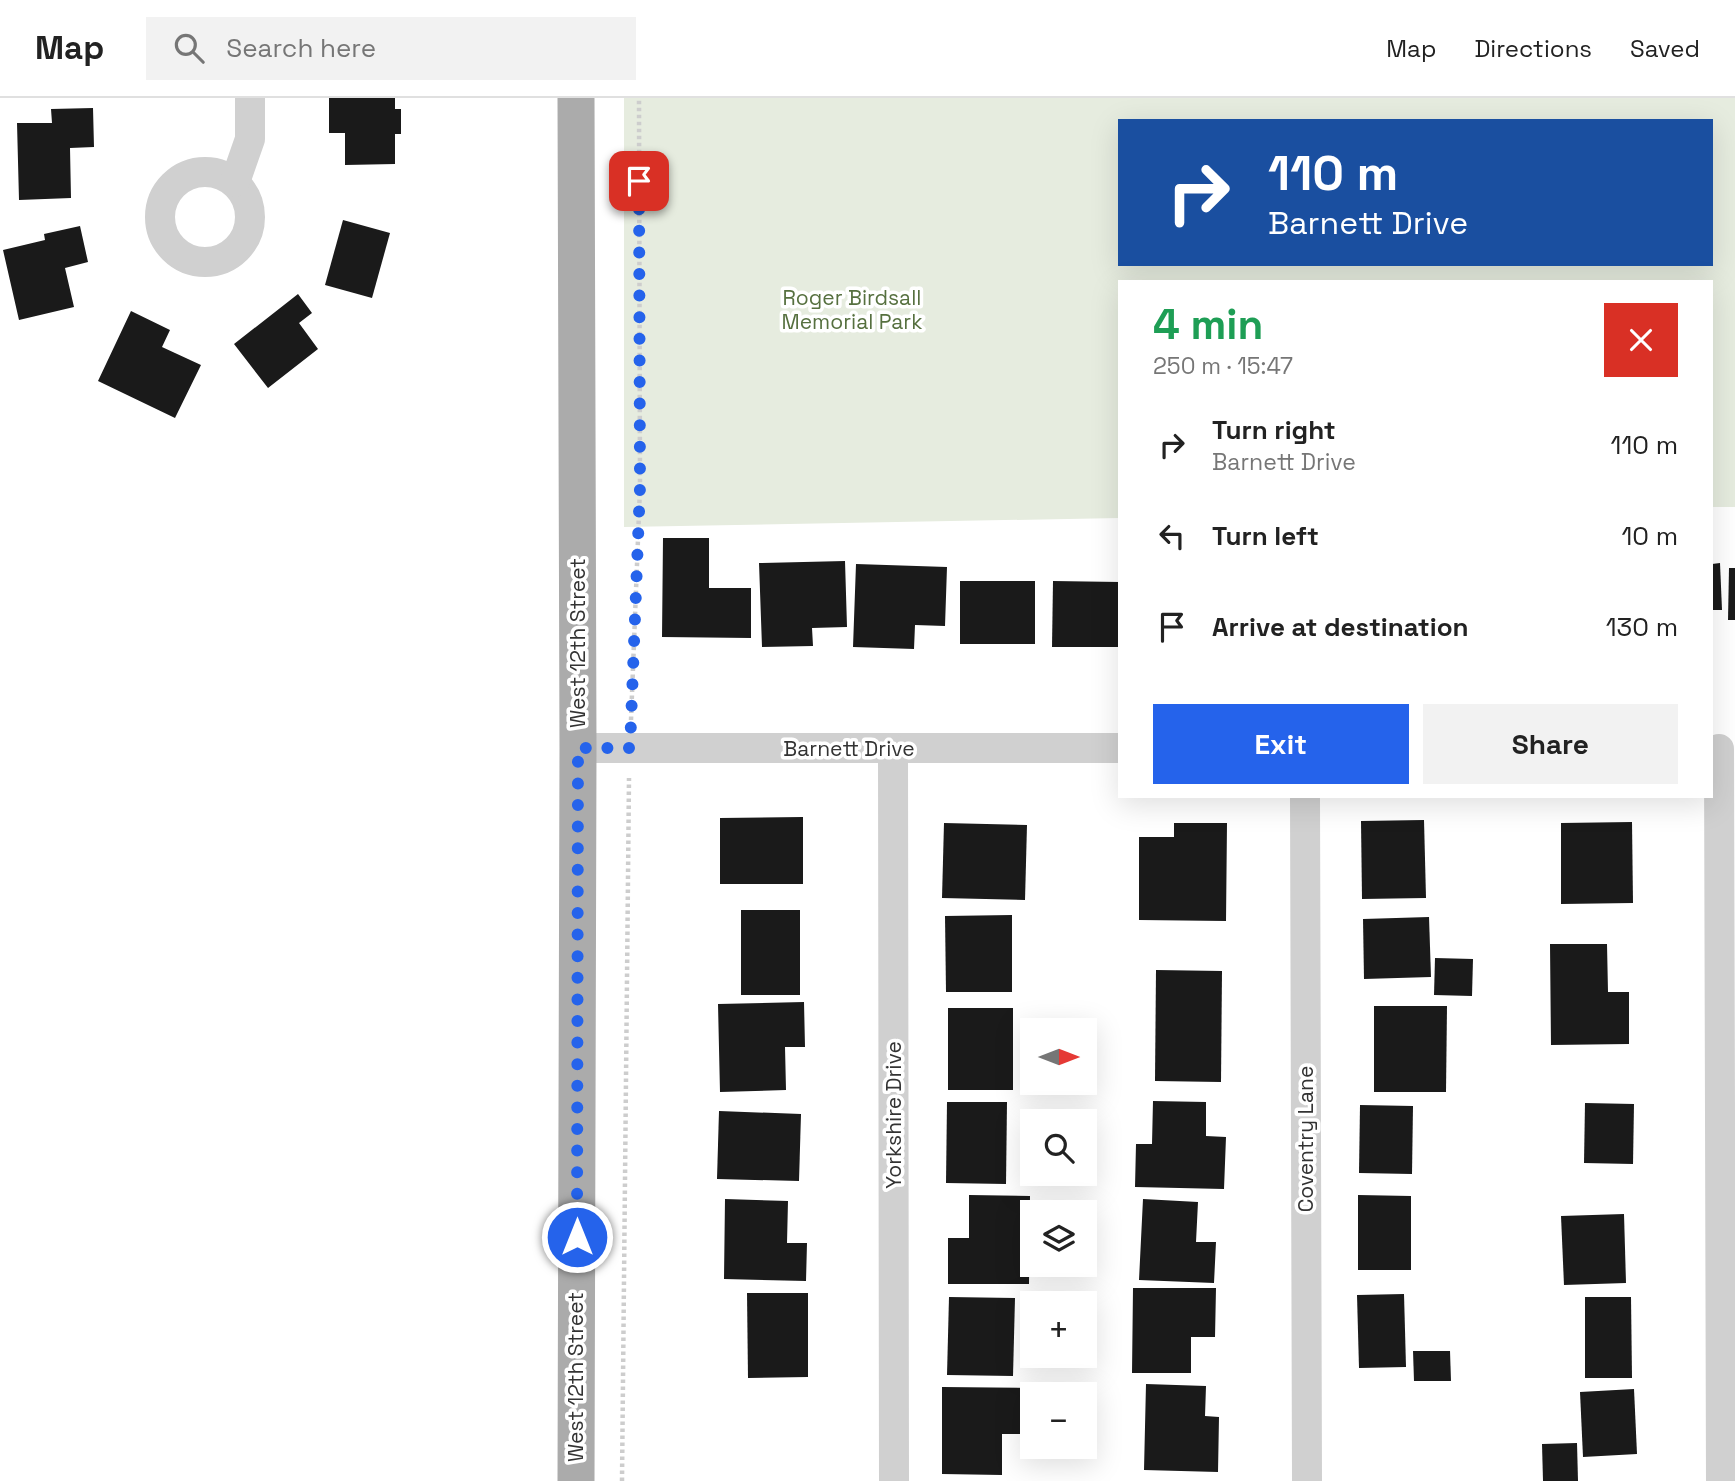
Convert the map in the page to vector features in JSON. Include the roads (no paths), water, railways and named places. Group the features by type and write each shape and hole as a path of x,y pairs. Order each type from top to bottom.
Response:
{"main road":[{"name":"West 12th Street","path":"576,98 576,1481"}],"street":[{"path":"235,182 250,139 250,98"},
{"name":"Barnett Drive","path":"578,748 1118,748"},
{"name":"Yorkshire Drive","path":"893,749 894,1481"},
{"path":"1721,1481 1722,749"},
{"name":"Coventry Lane","path":"1305,798 1307,1481"}],"park label":[{"name":"Roger Birdsall Memorial Park","path":"852,310"}]}
